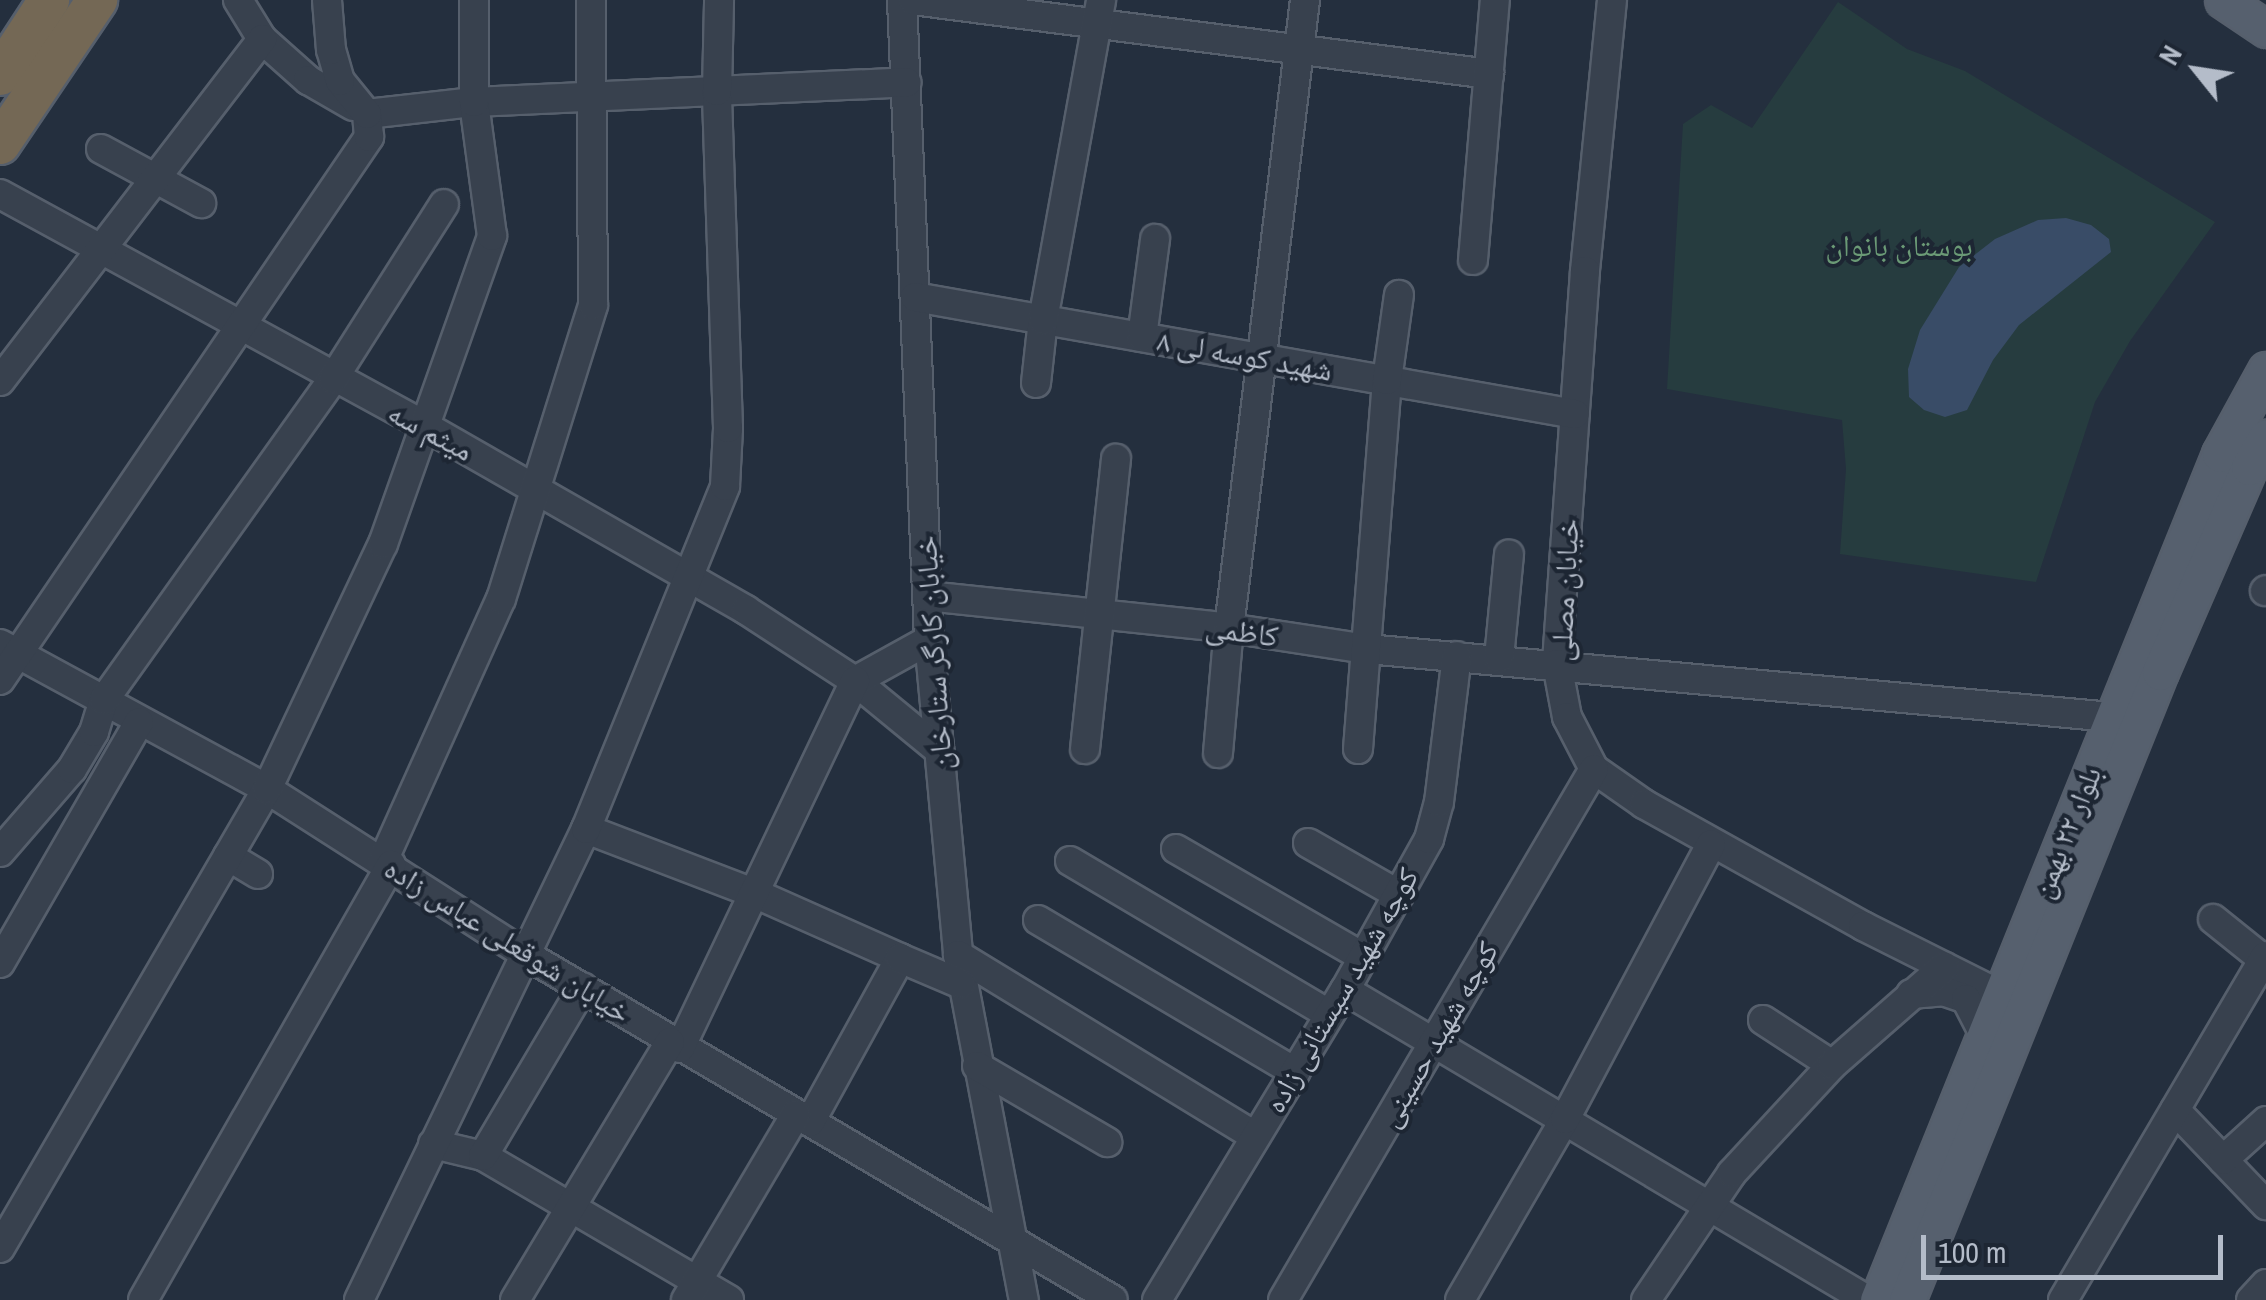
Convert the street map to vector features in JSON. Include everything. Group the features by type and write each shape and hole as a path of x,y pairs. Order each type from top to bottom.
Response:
{"highway":[{"path":"0,75 49,0"},
{"path":"0,144 97,0"}],"main road":[{"path":"2223,0 2266,29"},
{"name":"بلوار ۲۲ بهمن","path":"1907,1300 2112,718 2220,454 2266,370"},
{"name":"بلوار ۲۲ بهمن","path":"1878,1300 1984,1036 2013,999 2249,467 2266,438"}],"street":[{"path":"238,0 262,40 308,80 368,114 474,102 907,82"},
{"path":"0,680 9,650 243,326 369,138 368,114 340,81 327,0"},
{"path":"0,1248 267,788 382,544 492,236 474,102 474,0"},
{"path":"143,1300 387,863 501,599 593,306 592,0"},
{"path":"359,1300 586,829 725,486 728,428 717,91 720,0"},
{"name":"خیابان کارگر ستارخان","path":"902,0 929,640 958,955 1024,1300"},
{"path":"912,0 1099,12 1299,50 1488,74"},
{"path":"1218,754 1228,628 1306,0"},
{"path":"1472,260 1495,0"},
{"name":"خیابان مصلی","path":"1612,0 1557,664 1566,716 1594,769 1711,844 1944,967 2013,999"},
{"path":"1036,384 1043,320 1099,12"},
{"path":"0,381 103,250 152,177 262,40"},
{"path":"101,149 200,204"},
{"name":"میثم سه","path":"0,194 425,426 688,577 855,680 939,750"},
{"path":"0,852 72,769 94,732 104,700 333,379 444,204"},
{"path":"1142,337 1155,240"},
{"path":"1358,749 1387,380 1398,295"},
{"name":"شهید کوسه لی ۸","path":"915,297 1575,414"},
{"path":"1085,749 1096,614 1116,459"},
{"path":"1499,658 1509,554"},
{"name":"کاظمی","path":"927,596 1228,628 1367,649 1499,658 2112,718"},
{"path":"515,1300 675,1045 754,893 855,680 929,640"},
{"name":"خیابان شوقعلی عباس زاده","path":"9,650 267,788 523,953 675,1045 1113,1300"},
{"name":"کوچه شهید سیستانی زاده","path":"1157,1300 1345,990 1430,838 1439,802 1456,656"},
{"path":"0,963 139,722"},
{"name":"کوچه شهید حسینی","path":"1284,1300 1594,769"},
{"path":"586,829 754,893 961,984"},
{"path":"1308,843 1399,895"},
{"path":"1460,1300 1565,1120 1711,844"},
{"path":"1176,849 1363,957"},
{"path":"228,856 258,874"},
{"path":"1070,860 1329,1014"},
{"path":"2063,1300 2265,958 2213,919"},
{"path":"1038,920 1295,1072"},
{"path":"958,955 1255,1136"},
{"path":"692,1290 900,958"},
{"path":"1646,1300 1732,1173 1832,1065 1944,967"},
{"path":"484,1156 583,986"},
{"path":"1345,990 1867,1300"},
{"path":"1911,994 1944,990 1966,999 1984,1036"},
{"path":"1763,1020 1832,1065"},
{"path":"977,1066 1107,1142"},
{"path":"2175,1110 2266,1205"},
{"path":"2223,1160 2266,1121"},
{"path":"433,1144 484,1156 571,1206 692,1290 729,1300"},
{"path":"2251,1300 2266,1284"}],"green space":[{"name":"بوستان بانوان","path":"1838,2 1907,49 1965,71 2215,222 2130,341 2095,402 2036,582 1840,554 1846,469 1842,420 1667,389 1683,124 1711,105 1752,128"}],"water":[{"path":"2066,218 2091,225 2109,239 2111,252 2019,325 1993,360 1967,410 1945,417 1924,410 1909,397 1908,369 1920,330 1959,267 1995,239 2038,220"}]}
